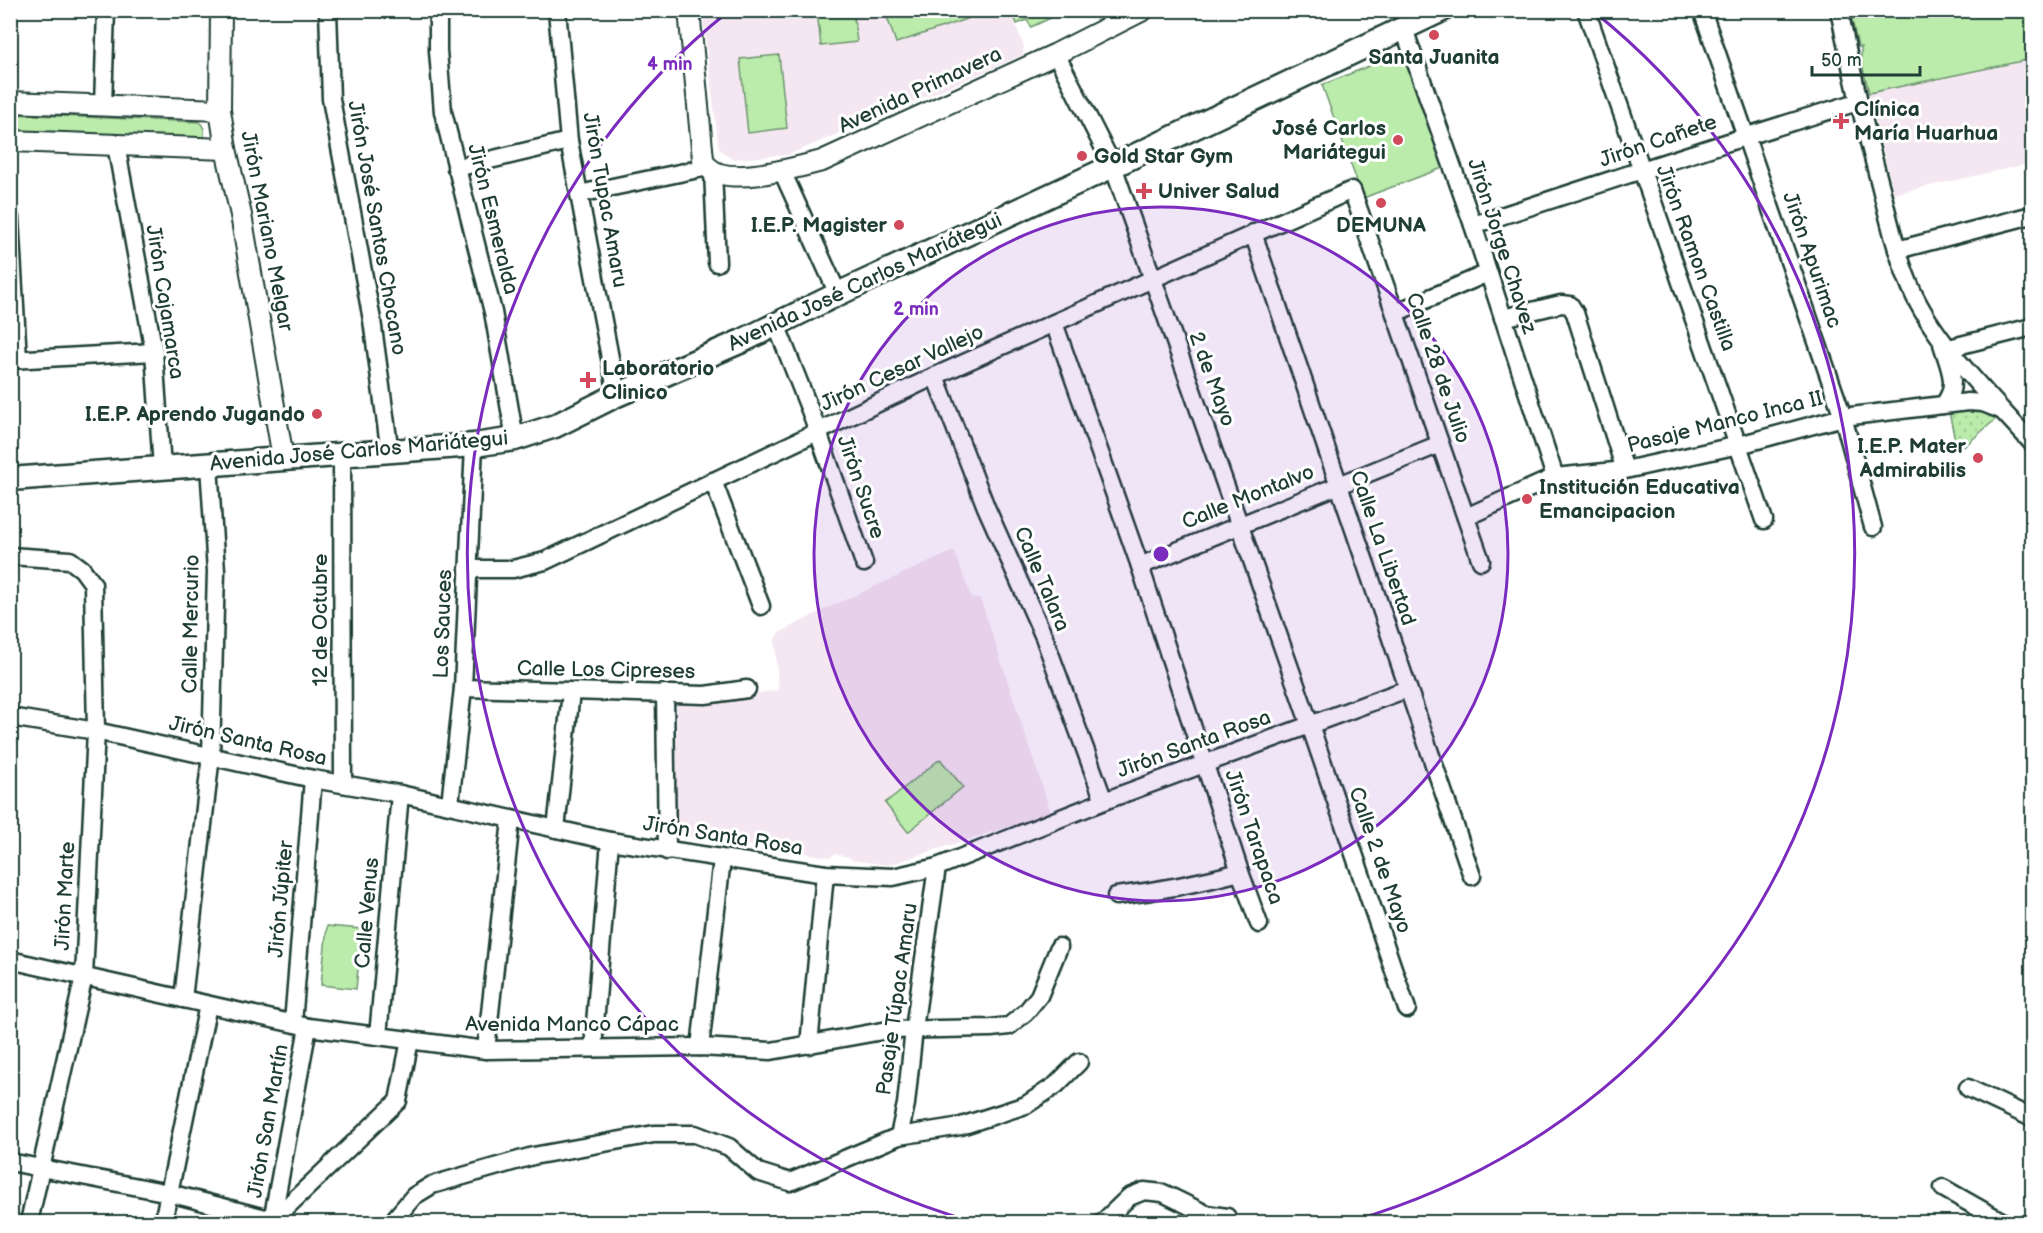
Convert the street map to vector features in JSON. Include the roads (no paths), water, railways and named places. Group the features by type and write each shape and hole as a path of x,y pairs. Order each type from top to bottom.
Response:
{"main road":[{"name":"Avenida José Carlos Mariátegui","path":"10,479 283,458 390,453 474,445 515,439 555,426 1442,10"}],"street":[{"path":"103,106 106,10"},
{"name":"Jirón Mariano Melgar","path":"221,10 220,110 226,149 242,215 283,458"},
{"name":"Jirón José Santos Chocano","path":"328,10 331,99 372,320 390,453"},
{"name":"Jirón Esmeralda","path":"438,10 438,51 443,112 493,312 515,439"},
{"name":"Jirón Tupac Amaru","path":"557,10 569,141 617,395"},
{"path":"689,10 703,159 710,169 717,263"},
{"name":"Avenida Primavera","path":"710,169 728,176 782,171 822,161 1056,54 1143,10"},
{"name":"Jirón Ramon Castilla","path":"1586,10 1764,520"},
{"name":"Jirón Apurimac","path":"1702,10 1843,417 1873,527"},
{"path":"1839,10 1858,102 1897,250 1916,297 1944,341 2001,410 2030,437"},
{"name":"Jirón Jorge Chavez","path":"1404,29 1473,225 1555,477"},
{"name":"2 de Mayo","path":"1056,54 1113,166 1310,725"},
{"path":"10,102 220,110"},
{"name":"Jirón Cañete","path":"1473,225 1641,172 1745,135 1858,102"},
{"path":"10,141 226,149"},
{"path":"456,168 569,141"},
{"name":"Jirón Cajamarca","path":"116,145 154,352 162,468"},
{"path":"579,194 710,169"},
{"path":"782,171 838,294"},
{"name":"Jirón Cesar Vallejo","path":"468,569 513,569 545,561 935,376 1352,190"},
{"name":"Calle 28 de Julio","path":"1352,190 1481,561"},
{"path":"1897,250 2032,215"},
{"path":"10,218 14,359 154,352"},
{"name":"Calle La Libertad","path":"1253,233 1472,876"},
{"path":"1395,313 1488,273"},
{"path":"1503,318 1561,304 1570,305 1575,313 1625,470"},
{"path":"1054,323 1140,566 1206,765"},
{"name":"Jirón Sucre","path":"776,324 818,432 864,563"},
{"path":"1944,341 2032,327"},
{"path":"1942,405 1951,396 1953,389 1944,341"},
{"name":"Calle Talara","path":"935,376 986,507 1044,638 1104,801"},
{"name":"Pasaje Manco Inca II","path":"1466,517 1555,477 1625,470 1739,445 1843,417 1975,403 2001,410"},
{"name":"Calle Montalvo","path":"1140,566 1440,444"},
{"name":"Los Sauces","path":"450,804 463,688 474,445"},
{"name":"12 de Octubre","path":"342,456 344,784"},
{"name":"Calle Mercurio","path":"183,999 211,755 216,571 208,465"},
{"path":"713,481 761,606"},
{"name":"Jirón Marte","path":"10,556 70,560 82,569 93,584 96,730 84,975 29,1222"},
{"name":"Calle Los Cipreses","path":"463,688 705,695 747,689"},
{"name":"Jirón Santa Rosa","path":"10,717 96,730 313,779 450,804 511,820 610,841 825,874 893,878 938,867 1104,801 1206,765 1407,688"},
{"path":"556,829 571,692"},
{"path":"665,693 668,851"},
{"name":"Calle 2 de Mayo","path":"1310,725 1407,1009"},
{"name":"Jirón Tarapaca","path":"1206,765 1259,924"},
{"name":"Jirón Júpiter","path":"300,1025 313,779"},
{"name":"Calle Venus","path":"378,1036 400,794"},
{"path":"486,1050 511,820"},
{"path":"593,1048 610,841"},
{"path":"700,1047 723,859"},
{"name":"Pasaje Túpac Amaru","path":"899,1136 906,1104 914,1029 938,867"},
{"path":"1116,896 1189,885 1240,872"},
{"path":"809,1045 825,874"},
{"name":"Avenida Manco Cápac","path":"10,960 300,1025 486,1050 700,1047 771,1051 888,1030 1009,1026 1026,1012 1039,996 1059,947"},
{"path":"163,1222 208,1005"},
{"name":"Jirón San Martín","path":"272,1221 300,1025"},
{"path":"10,1161 169,1193 272,1221 398,1101 410,1040"},
{"path":"392,1222 414,1196 432,1185 533,1156 644,1136 695,1134 729,1147 758,1172 790,1182 899,1136 961,1126 1026,1105 1056,1084 1079,1062"},
{"path":"1968,1088 2032,1118"},
{"path":"1943,1188 2003,1222"},
{"path":"1103,1222 1129,1197 1144,1191 1163,1193 1206,1214 1227,1217"}],"place":[{"name":"Santa Juanita","path":"1434,35"},
{"name":"Clínica María Huarhua","path":"1841,121"},
{"name":"José Carlos Mariátegui","path":"1398,140"},
{"name":"Gold Star Gym","path":"1082,156"},
{"name":"Univer Salud","path":"1144,191"},
{"name":"DEMUNA","path":"1381,203"},
{"name":"I.E.P. Magister","path":"899,225"},
{"name":"Laboratorio Clinico","path":"588,380"},
{"name":"I.E.P. Aprendo Jugando","path":"317,414"},
{"name":"I.E.P. Mater Admirabilis","path":"1978,458"},
{"name":"Institución Educativa Emancipacion","path":"1527,499"}]}
